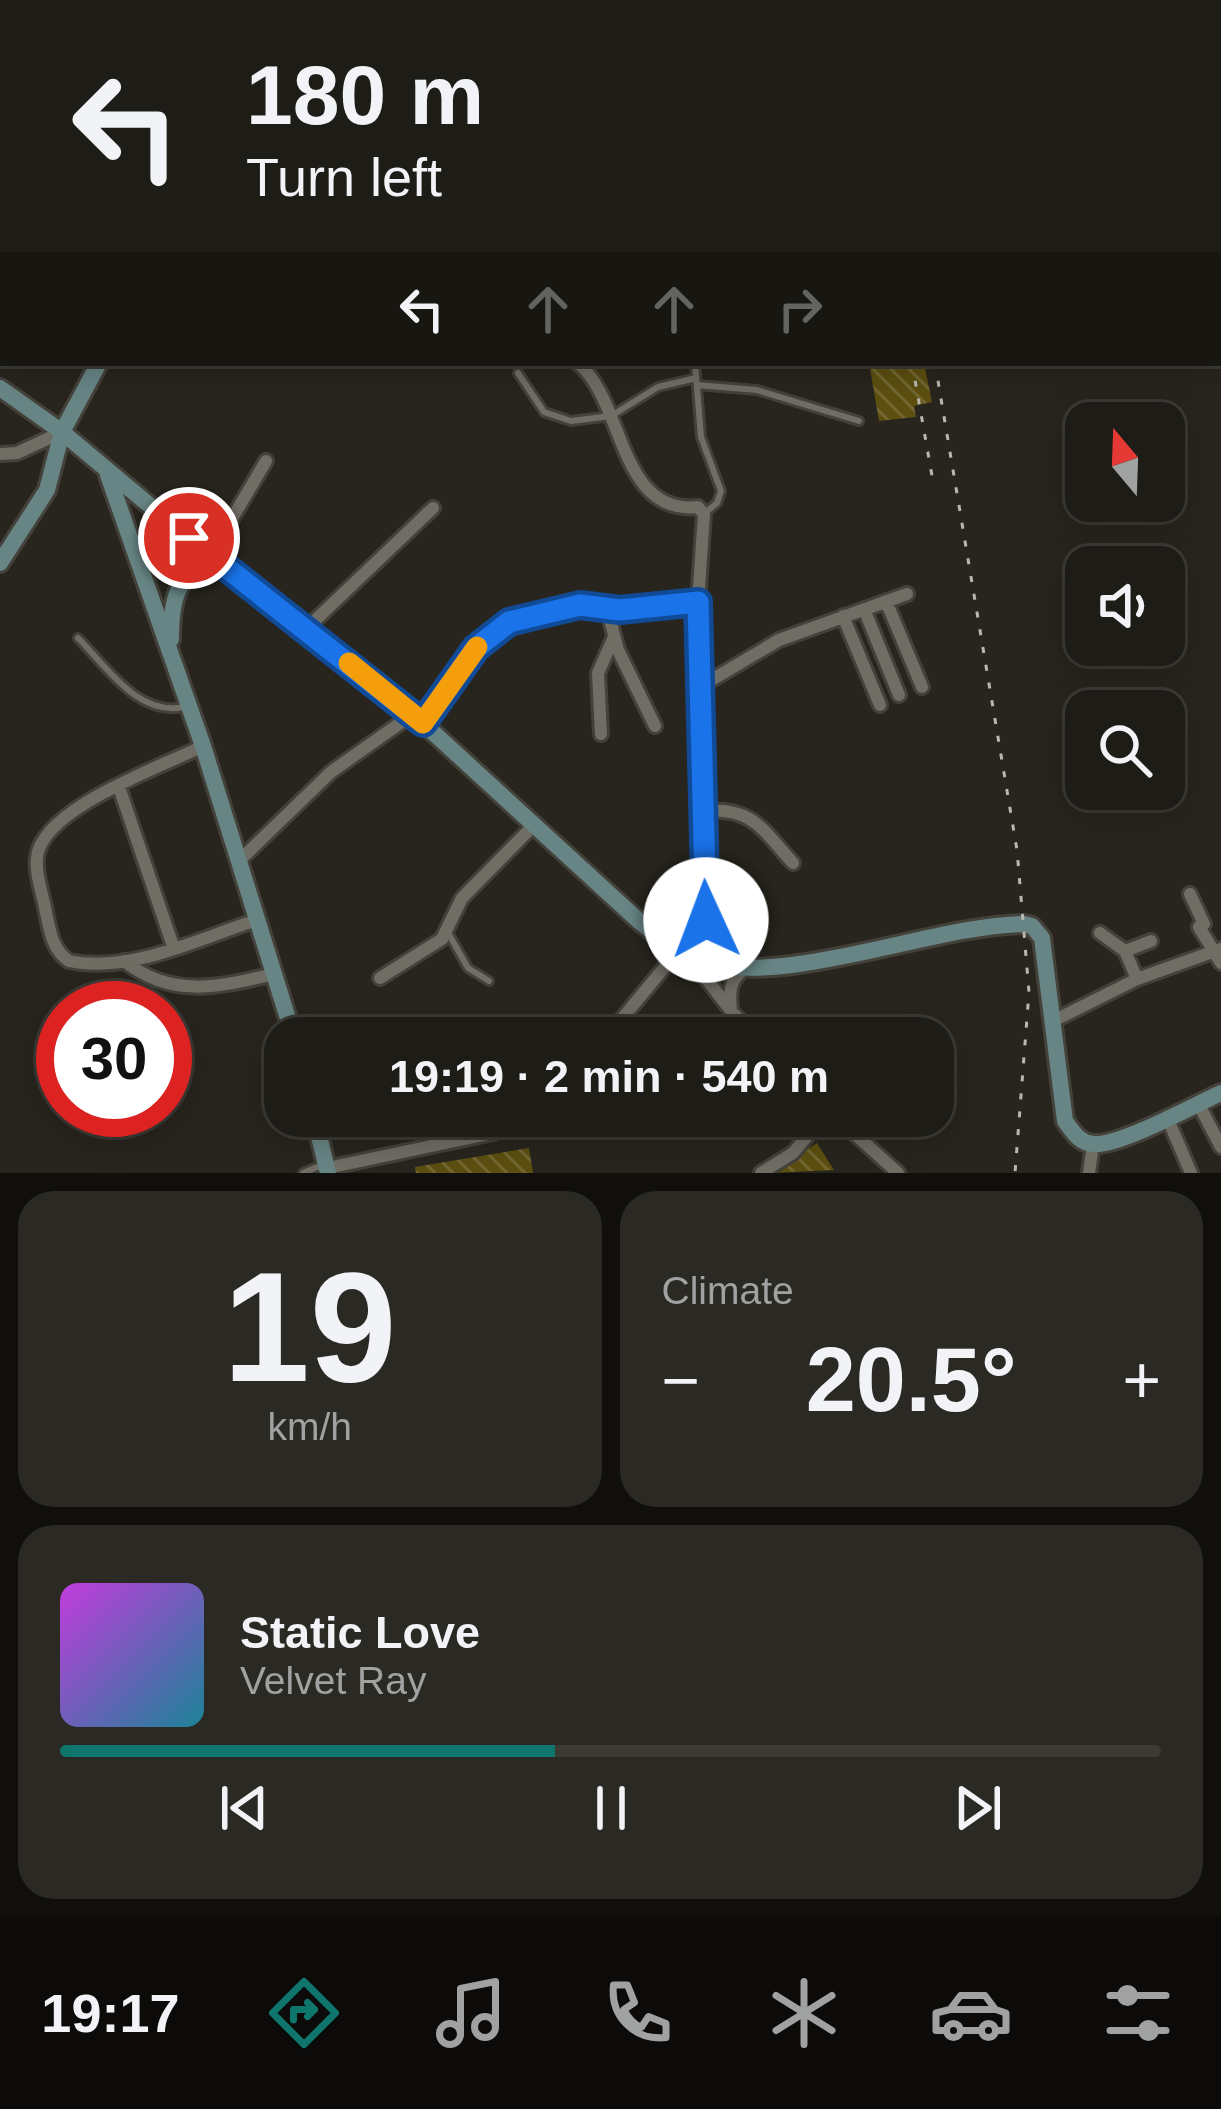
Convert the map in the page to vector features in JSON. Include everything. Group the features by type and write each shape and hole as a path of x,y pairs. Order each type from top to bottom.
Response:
{"main road":[{"path":"0,563 47,490 62,432 98,366"},
{"path":"0,388 62,432 210,556 418,718 640,922 691,957 748,967 786,964 1032,926 1042,938 1065,1121 1077,1138 1093,1144 1117,1141 1221,1093"},
{"path":"27,410 56,417 84,394"},
{"path":"106,471 203,746 287,1017"},
{"path":"171,652 171,605 193,568 210,556"},
{"path":"319,1137 327,1168"}],"street":[{"path":"581,366 592,378 639,480 672,507 698,508 704,514 698,602 703,811 691,957 736,1017"},
{"path":"0,454 17,453 62,432"},
{"path":"210,556 266,461"},
{"path":"304,630 433,508"},
{"path":"703,686 765,647 907,594"},
{"path":"239,861 332,772 418,718 498,627 580,605 607,608 698,602"},
{"path":"886,602 922,687"},
{"path":"607,608 614,637 655,726"},
{"path":"864,609 899,694"},
{"path":"843,616 880,705"},
{"path":"601,734 598,673 614,637"},
{"path":"203,746 61,819 46,834 37,858 54,944 60,956 85,964 124,962 257,920"},
{"path":"119,787 173,946"},
{"path":"703,811 748,815 793,863"},
{"path":"380,978 438,942 462,898 535,824"},
{"path":"1053,1021 1137,979 1218,955 1198,927 1204,924 1190,894"},
{"path":"1100,933 1125,951 1137,979"},
{"path":"1125,951 1151,941"},
{"path":"628,1017 691,957"},
{"path":"124,962 153,980 197,989 274,974"},
{"path":"731,1012 729,989 734,976 748,967"},
{"path":"1198,1103 1221,1147"},
{"path":"1167,1117 1191,1173"},
{"path":"327,1168 470,1137"},
{"path":"761,1173 793,1153 806,1137"},
{"path":"854,1137 882,1167 898,1173"},
{"path":"1089,1173 1093,1144"}],"lane":[{"path":"695,366 701,437 721,491 704,514"},
{"path":"518,373 535,402 556,418 587,421 610,416 658,387 697,381 757,390 859,421"},
{"path":"78,638 144,703 160,709 189,705"},
{"path":"447,931 468,968 489,981"},
{"path":"303,1173 327,1168"}],"building":[{"path":"870,366 925,366 932,402 914,406 916,417 879,421"},
{"path":"817,1143 834,1170 770,1173"},
{"path":"529,1148 533,1173 416,1173 415,1167"}],"railway":[{"path":"913,366 934,487"},
{"path":"936,366 1017,850 1029,992 1015,1173"}],"slow traffic":[{"path":"349,663 423,723 477,647"}],"route":[{"path":"189,538 423,723 485,637 509,622 580,605 620,610 698,602 706,920"}]}
